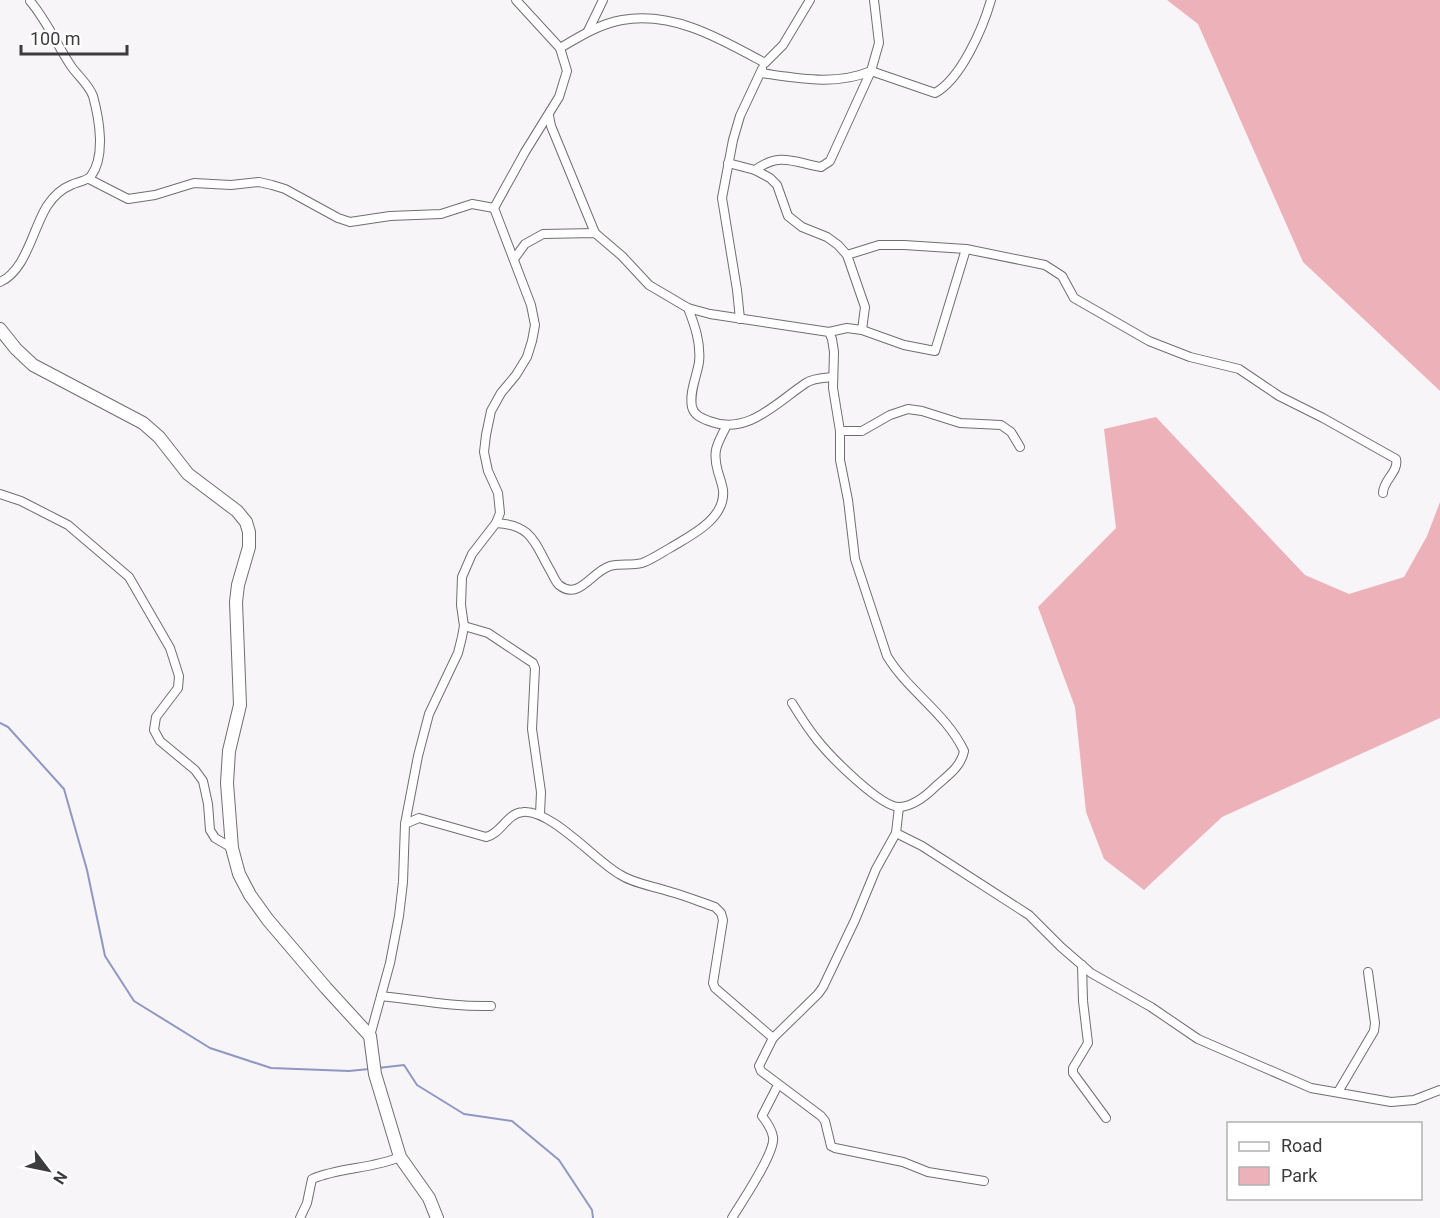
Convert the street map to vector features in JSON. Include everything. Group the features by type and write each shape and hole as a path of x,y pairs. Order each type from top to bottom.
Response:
{"street":[{"path":"494,208 525,152 560,97 567,71 560,48 516,0"},
{"path":"588,31 603,0"},
{"path":"740,319 722,198 728,163 740,116 765,63 783,45 810,0"},
{"path":"755,170 774,159 821,167 830,161 854,114 879,43 874,0"},
{"path":"761,72 837,80 871,71 935,93 942,89 958,69 976,40 992,0"},
{"path":"0,282 13,272 27,252 47,206 72,184 89,179 100,154 100,139 92,95 73,69 40,12 30,1"},
{"path":"560,48 588,31 622,20 659,19 699,29 765,63"},
{"path":"549,116 595,233 622,255 649,285 688,308 710,314 829,332 847,328 862,330 884,339 935,351 966,249"},
{"path":"728,163 755,170 770,178 777,185 788,216 794,222 827,237 848,255 865,308 862,330"},
{"path":"89,179 128,199 155,195 194,183 231,185 259,182 272,184 350,222 390,216 441,214 472,204 494,208"},
{"path":"437,1218 429,1198 400,1157 375,1074 370,1036 399,916 405,824 418,756 429,714 458,653 464,626 461,604 462,577 472,554 500,513 501,504 488,471 484,452 491,411 527,357 535,325 531,305 494,208"},
{"path":"514,259 525,244 543,234 595,233"},
{"path":"848,255 879,245 966,249 1045,265 1062,276 1074,298 1149,341 1190,357 1239,369 1279,396 1396,459 1397,466 1383,488 1383,493"},
{"path":"688,308 697,332 699,346 699,362 691,397 692,410 699,417 727,425 758,417 777,406 809,381 833,376"},
{"path":"0,329 33,365 143,423 159,437 188,474 237,511 246,522 249,547 238,585 236,602 240,705 229,751 227,783 232,848 239,874 256,904 292,949 370,1036"},
{"path":"792,703 818,741 850,774 886,803 899,807 915,802 929,793 963,759 964,751 946,724 894,668 887,656 855,559 848,500 840,460 840,432 833,376 834,352 829,332"},
{"path":"840,432 862,431 890,415 908,410 922,411 960,423 1001,425 1011,432 1020,447"},
{"path":"495,523 515,525 529,533 557,583 567,591 577,590 609,566 643,563 692,535 707,524 716,513 723,491 714,452 727,425"},
{"path":"0,494 21,501 68,525 129,577 170,648 178,676 178,688 156,717 154,730 160,741 195,770 203,782 210,830 216,838 232,848"},
{"path":"464,626 488,633 533,663 535,668 532,729 541,792 540,814"},
{"path":"899,807 896,833 876,868 855,920 823,987 773,1038 759,1066 761,1071 778,1085 821,1116 825,1121 831,1146 903,1162 928,1172 984,1180"},
{"path":"405,824 419,818 486,837 491,836 519,812 540,814 619,874 715,908 723,920 713,983 715,988 773,1038"},
{"path":"896,833 922,846 1029,915 1101,980 1151,1007 1197,1039 1302,1085 1391,1102 1401,1102 1440,1090"},
{"path":"1082,965 1088,1043 1072,1073 1106,1118"},
{"path":"1338,1092 1374,1031 1375,1023 1368,972"},
{"path":"381,996 466,1007 491,1006"},
{"path":"732,1218 763,1168 773,1145 774,1137 762,1116 778,1085"},
{"path":"300,1218 307,1203 312,1179 344,1170 384,1163 400,1157"}],"green space":[{"path":"1167,0 1440,0 1440,391 1303,262 1198,24"},
{"path":"1156,417 1305,575 1349,594 1404,577 1427,536 1440,502 1440,718 1222,817 1144,890 1104,859 1086,812 1075,707 1038,607 1116,528 1104,429"}],"waterway":[{"path":"0,723 8,727 64,789 87,870 105,956 134,1001 210,1048 271,1068 349,1071 369,1069"},
{"path":"378,1068 404,1065 417,1085 464,1114 512,1121 559,1160 592,1210 593,1218"}]}
